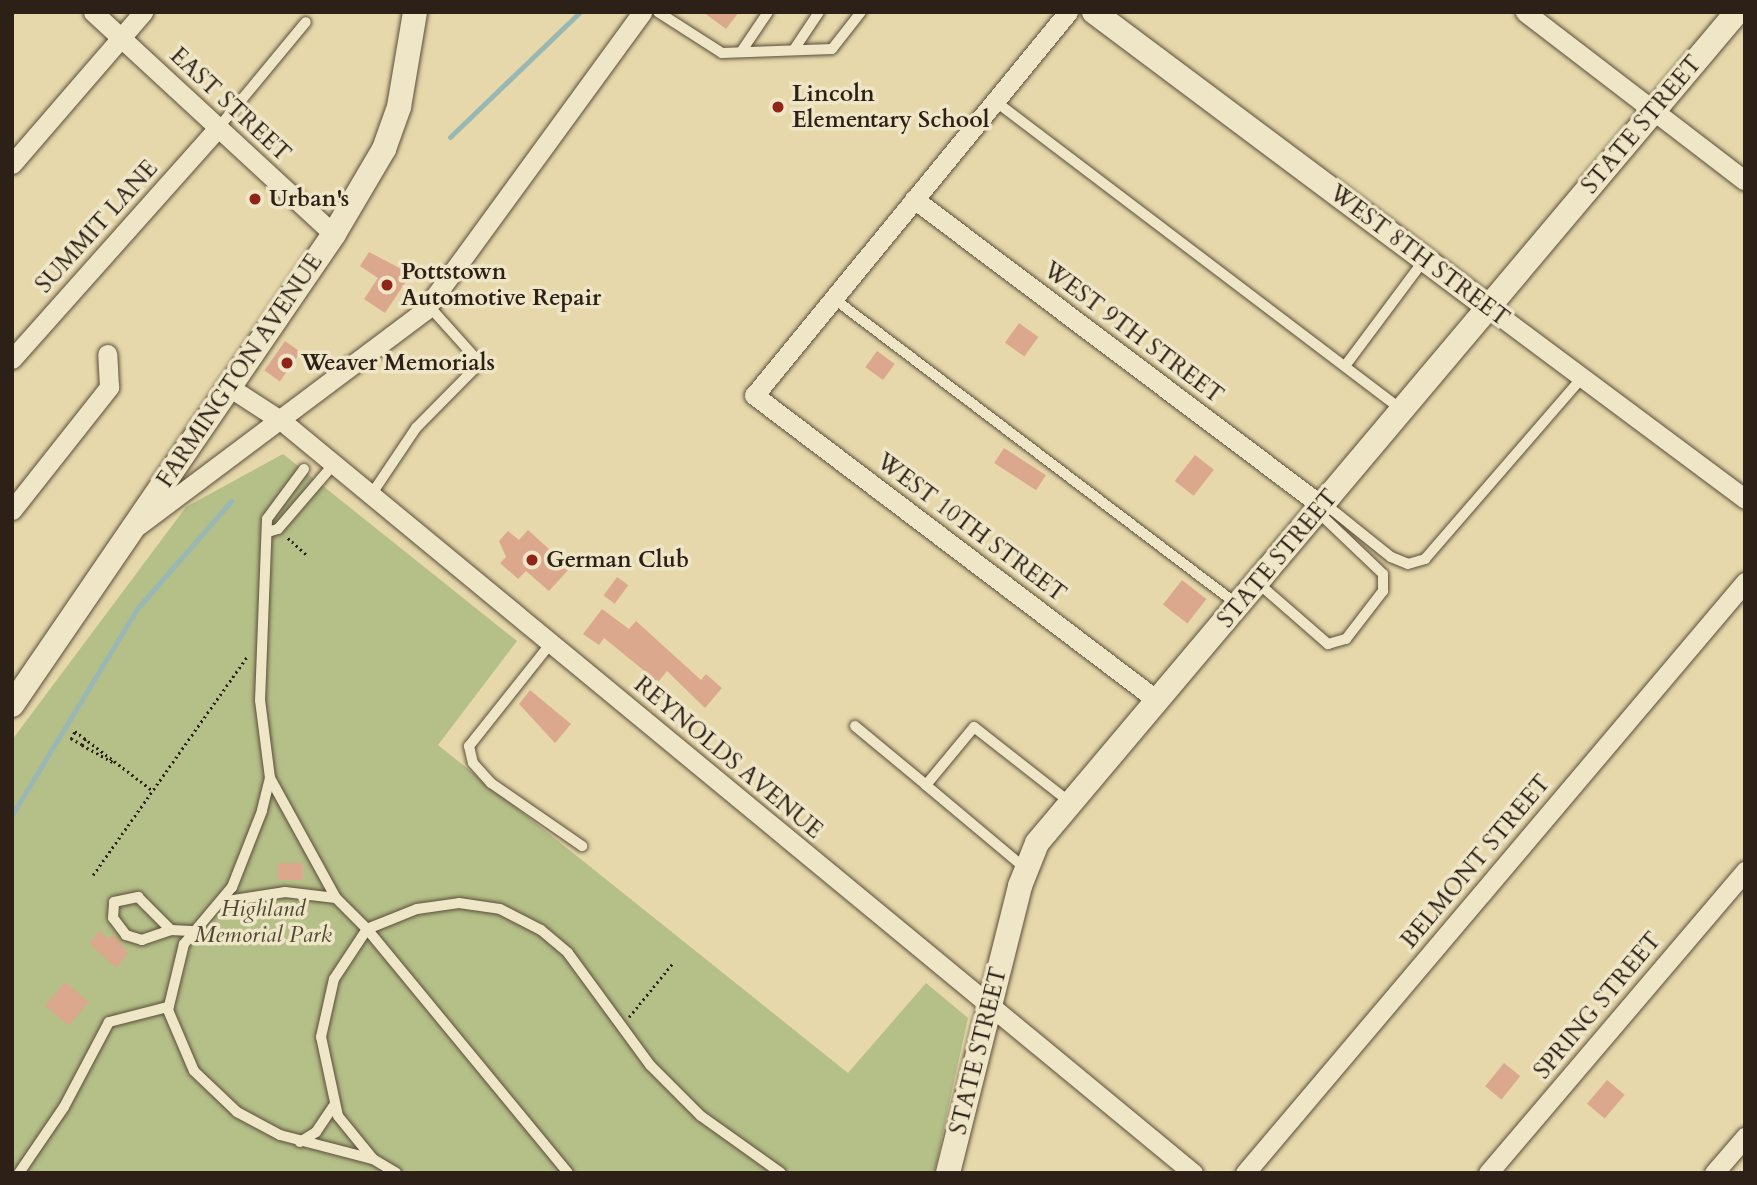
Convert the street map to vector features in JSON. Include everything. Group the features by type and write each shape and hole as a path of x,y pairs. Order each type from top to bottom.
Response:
{"street":[{"name":"EAST STREET","path":"93,12 334,233"},
{"path":"12,164 143,12"},
{"name":"FARMINGTON AVENUE","path":"12,705 334,233 384,149 399,107 415,12"},
{"path":"130,532 428,305 642,12"},
{"path":"833,298 1068,12"},
{"name":"WEST 8TH STREET","path":"1094,12 1745,499"},
{"path":"1525,12 1745,181"},
{"name":"STATE STREET","path":"947,1173 1027,870 1037,843 1403,411 1654,109 1738,15"},
{"name":"SUMMIT LANE","path":"12,359 219,128"},
{"name":"WEST 9TH STREET","path":"915,199 1322,507"},
{"name":"WEST 10TH STREET","path":"833,298 754,395 1158,701"},
{"path":"12,510 109,387 107,354"},
{"name":"REYNOLDS AVENUE","path":"229,387 279,419 1192,1173"},
{"name":"BELMONT STREET","path":"1245,1173 1745,582"},
{"name":"SPRING STREET","path":"1488,1173 1745,870"},
{"path":"1714,1173 1745,1137"}],"lane":[{"path":"657,12 722,53 795,48 832,49 861,12"},
{"path":"741,52 768,12"},
{"path":"795,48 819,12"},
{"path":"219,128 306,22"},
{"path":"995,101 1403,411"},
{"path":"1345,366 1424,260"},
{"path":"833,298 1238,606"},
{"path":"371,495 416,428 480,363 428,305"},
{"path":"1322,507 1391,557 1408,564 1424,559 1582,378"},
{"path":"273,530 334,464"},
{"path":"304,469 273,507 273,530 261,634 260,716 270,778 336,898 367,929 568,1173"},
{"path":"1258,582 1328,644 1346,639 1383,591 1383,574 1322,507"},
{"path":"551,643 469,746 473,763 491,783 582,846"},
{"path":"855,726 1027,870"},
{"path":"926,785 974,727 1072,803"},
{"path":"270,778 247,858 221,902 191,931 168,1007 187,1061 209,1088 257,1125 300,1142 373,1159 396,1173"},
{"path":"221,902 285,892 336,898"},
{"path":"171,930 138,897 114,902 113,918 126,935 142,940 171,930 191,931"},
{"path":"373,1159 334,1105 322,1023 334,979 367,929 437,904 500,909 557,941 620,1028 701,1116 767,1170 781,1173"},
{"path":"19,1173 64,1107 109,1022 168,1007"},
{"path":"300,1142 316,1132 334,1105"}],"path":[{"path":"273,530 309,556"},
{"path":"93,875 261,634"},
{"path":"114,763 82,745 71,735 80,730 86,739 114,763 152,790"},
{"path":"82,745 86,739"},
{"path":"620,1028 672,964"}],"green space":[{"name":"Highland Memorial Park","path":"283,454 517,641 438,745 848,1073 926,983 968,1018 934,1173 12,1173 12,740 186,507"}],"building":[{"path":"703,12 739,12 726,29"},
{"path":"369,252 411,274 385,313 364,299 378,278 360,266"},
{"path":"1019,323 1038,337 1024,357 1005,342"},
{"path":"285,341 301,352 280,381 264,370"},
{"path":"877,351 895,364 883,380 865,367"},
{"path":"1004,448 1046,475 1036,490 994,463"},
{"path":"1195,455 1214,470 1194,496 1175,481"},
{"name":"German Club","path":"528,530 570,568 549,591 526,571 518,579 500,563 506,557 499,541 508,531 519,540"},
{"path":"617,577 628,585 615,604 603,596"},
{"path":"1182,580 1206,599 1187,624 1163,604"},
{"path":"602,609 629,629 636,621 701,680 706,674 722,688 705,708 667,671 658,682 604,638 599,645 583,634"},
{"path":"530,690 571,724 555,743 519,704"},
{"path":"278,863 303,863 303,880 278,880"},
{"path":"100,931 109,939 114,934 128,954 116,968 89,943"},
{"path":"65,982 89,1002 69,1026 45,1006"},
{"path":"1504,1063 1520,1076 1501,1100 1485,1086"},
{"path":"1607,1080 1625,1095 1605,1119 1587,1104"}],"waterway":[{"path":"450,137 580,12"},
{"path":"12,815 136,610 231,501"}],"place":[{"name":"Lincoln Elementary School","path":"778,107"},
{"name":"Urban's","path":"255,199"},
{"name":"Pottstown Automotive Repair","path":"387,285"},
{"name":"Weaver Memorials","path":"287,363"},
{"name":"German Club","path":"532,560"}]}
